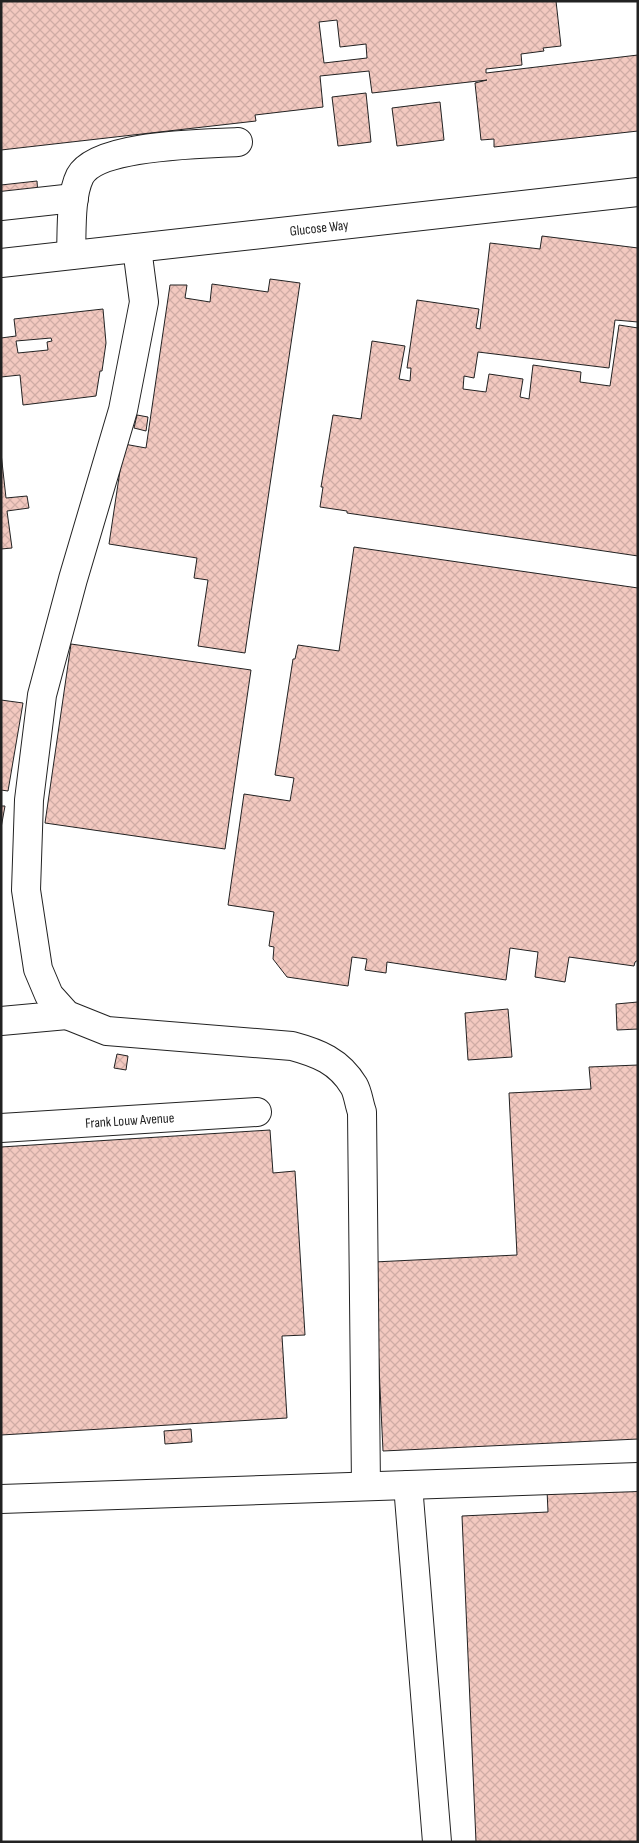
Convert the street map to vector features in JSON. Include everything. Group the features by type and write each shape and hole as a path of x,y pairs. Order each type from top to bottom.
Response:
{"street":[{"path":"71,255 74,198 80,175 91,163 115,154 166,146 238,142"},
{"name":"Glucose Way","path":"1,263 638,192"},
{"path":"1,206 74,198"},
{"path":"66,1015 49,995 38,968 26,890 29,800 42,694 72,578 123,410 144,302 137,248"},
{"path":"1,1021 66,1015 107,1031 292,1046 317,1052 337,1065 354,1086 362,1112 366,1486"},
{"name":"Frank Louw Avenue","path":"1,1128 258,1112"},
{"path":"1,1499 638,1477"},
{"path":"408,1485 437,1842"}],"building":[{"path":"1,1 556,1 561,46 543,48 544,51 521,54 522,65 486,69 486,73 638,55 638,131 494,147 494,139 481,140 475,83 487,80 372,93 369,71 320,76 323,107 255,115 256,121 1,150","holes":["337,20 340,47 366,44 367,58 324,63 319,22"]},
{"path":"366,93 371,142 338,146 332,97"},
{"path":"440,102 444,140 397,146 392,108"},
{"path":"37,181 38,195 1,199 1,185"},
{"path":"542,236 638,248 638,322 615,320 609,368 478,352 474,378 464,376 463,389 486,392 489,374 523,379 520,397 529,399 533,365 581,372 580,382 610,386 619,325 638,328 638,556 347,513 347,511 320,507 323,487 321,487 333,415 361,419 372,341 405,346 399,379 410,381 411,368 407,368 417,300 479,309 476,328 480,329 490,243 540,249"},
{"path":"270,279 300,283 245,653 198,646 208,580 194,578 197,558 109,544 124,444 146,448 170,285 187,285 185,298 210,302 212,284 268,292"},
{"path":"103,309 106,343 96,396 23,405 20,375 1,377 1,338 16,336 14,319","holes":["51,338 52,341 47,342 48,350 18,353 16,341"]},
{"path":"137,415 148,417 146,431 134,428"},
{"path":"1,453 6,498 27,496 29,508 7,511 12,548 1,549"},
{"path":"354,547 638,588 638,960 634,966 569,957 565,982 535,977 538,952 510,948 506,980 387,962 386,973 365,970 367,959 352,957 348,986 287,977 273,959 274,947 269,946 274,912 228,905 244,794 290,801 294,778 275,775 293,659 295,659 298,645 339,651"},
{"path":"71,644 251,670 225,849 45,823"},
{"path":"1,700 23,703 8,791 1,790"},
{"path":"1,806 5,806 1,828"},
{"path":"638,1002 638,1029 617,1030 616,1004"},
{"path":"508,1009 512,1057 468,1060 465,1013"},
{"path":"117,1054 128,1056 126,1070 114,1068"},
{"path":"638,1065 638,1439 383,1451 374,1262 517,1255 509,1093 591,1089 589,1067"},
{"path":"270,1130 273,1173 295,1171 305,1335 282,1336 287,1418 1,1435 1,1147"},
{"path":"191,1429 192,1442 165,1444 164,1431"},
{"path":"638,1486 638,1842 476,1842 462,1516 548,1512 547,1490"}]}
